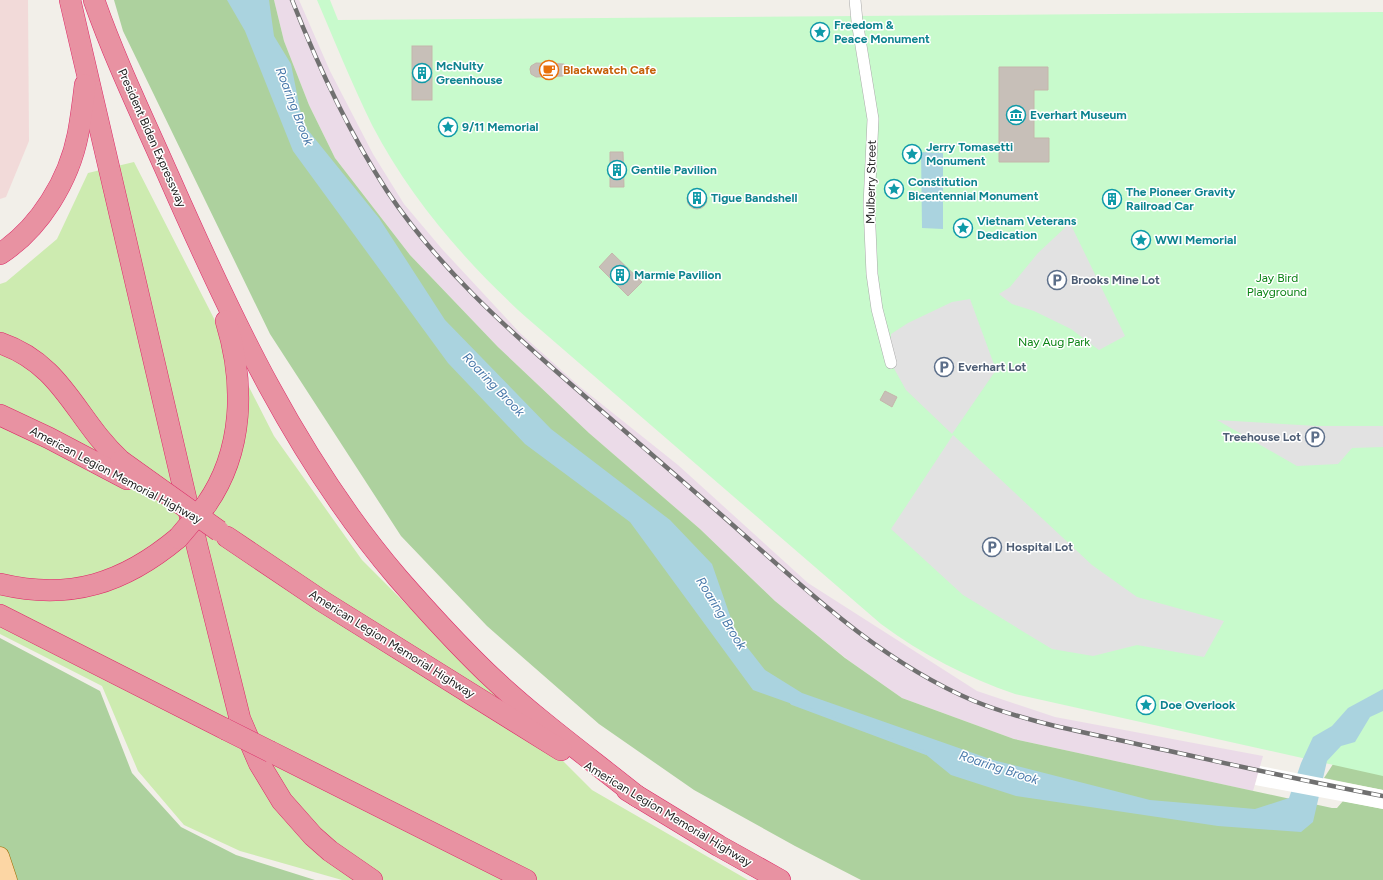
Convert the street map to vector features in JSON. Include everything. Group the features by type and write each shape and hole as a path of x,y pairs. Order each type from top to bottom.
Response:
{"highway":[{"path":"70,0 218,635 240,719 259,763 282,801 330,851 372,880"},
{"name":"President Biden Expressway","path":"94,0 119,63 212,276"},
{"path":"0,254 38,219 63,179 72,156 78,134 87,73"},
{"path":"0,584 29,590 50,591 74,589 98,583 142,565 178,538 206,505 219,483 229,460 236,435 239,414 232,340 212,276"},
{"path":"212,276 276,400 300,442 338,501 381,557 412,593 486,672 529,710 638,797"},
{"path":"0,343 32,358 50,373 124,470"},
{"name":"American Legion Memorial Highway","path":"0,415 124,470 322,600 638,797 719,846 780,880"},
{"path":"0,615 526,880"}],"main road":[{"path":"0,856 8,880"}],"street":[{"name":"Mulberry Street","path":"855,0 873,120 869,205 872,274 877,309 891,363"}],"shaded area":[{"path":"0,0 28,0 29,141 6,197 0,199"},
{"path":"274,0 299,0 330,71 373,154 404,204 442,249 520,333 579,386 678,465 808,583 977,691 1055,717 1263,756 1253,791 1014,739 902,698 848,660 775,601 700,529 589,433 498,347 410,255 335,158 309,105 284,41"},
{"name":"Brooks Mine Lot","path":"1070,223 1125,336 1099,350 1071,329 1034,311 1012,304 999,294 1010,287 1038,253"},
{"name":"Everhart Lot","path":"970,299 996,370 952,434 906,390 891,363 891,334 908,323 952,302"},
{"name":"Treehouse Lot","path":"1217,420 1317,426 1383,426 1383,447 1352,448 1338,464 1297,466"},
{"name":"Hospital Lot","path":"953,435 1092,565 1137,597 1224,621 1204,657 1137,645 1093,656 1052,649 963,595 891,529"}],"green space":[{"path":"114,0 274,0 284,41 309,105 335,158 410,255 498,347 589,433 700,529 775,601 845,658 902,698 1014,739 1332,808 1337,808 1343,801 1383,809 1383,880 861,880 795,846 694,790 599,724 487,626 401,536 270,334 123,31"},
{"name":"Nay Aug Park","path":"317,0 330,0 338,20 1383,12 1383,776 1015,694 962,673 913,646 881,624 527,318 482,275 461,252 422,204 387,152 365,110"},
{"path":"134,162 274,436 362,560 592,790 748,880 342,880 240,851 184,825 138,771 102,686 0,634 0,284 6,282 57,239 88,173"},
{"path":"0,638 100,691 132,773 181,827 236,855 315,880 0,880"},
{"path":"1383,717 1383,790 1324,778 1337,758"}],"water":[{"path":"227,0 269,0 274,36 291,64 303,124 379,218 445,320 551,429 670,520 712,564 736,633 765,670 802,693 993,760 1150,800 1255,809 1289,798 1301,763 1313,737 1332,726 1348,708 1383,689 1383,711 1370,717 1355,742 1341,746 1327,761 1313,822 1301,832 1218,826 1016,796 951,775 919,749 753,690 630,522 525,444 448,363 293,151 245,31"},
{"path":"921,152 943,153 943,229 922,228"}],"pier":[{"path":"1260,766 1383,790 1383,809 1255,785"}],"building":[{"name":"McNulty Greenhouse","path":"412,46 432,46 432,100 412,100"},
{"name":"Blackwatch Cafe","path":"536,63 564,64 567,68 567,72 563,76 536,77 531,74 530,69 531,66"},
{"name":"Everhart Museum","path":"999,67 1048,67 1048,90 1034,90 1034,138 1049,138 1049,162 999,162"},
{"name":"Gentile Pavilion","path":"610,152 623,152 624,187 610,187"},
{"name":"Tigue Bandshell","path":"697,189 704,192 707,199 704,206 697,209 690,206 687,199 690,192"},
{"name":"Marmie Pavilion","path":"612,253 642,282 628,296 599,267"},
{"path":"885,391 897,397 892,407 880,400"}],"waterway":[{"name":"Roaring Brook","path":"792,703 926,753"}],"railway":[{"path":"292,0 312,49 359,145 387,191 428,245 450,270 497,318 548,364 808,591 871,641 903,664 938,684 995,709 1081,732 1383,796"}],"place":[{"name":"Freedom & Peace Monument","path":"820,32"},
{"name":"Blackwatch Cafe","path":"549,70"},
{"name":"McNulty Greenhouse","path":"422,73"},
{"name":"Everhart Museum","path":"1016,115"},
{"name":"9/11 Memorial","path":"448,127"},
{"name":"Jerry Tomasetti Monument","path":"912,154"},
{"name":"Gentile Pavilion","path":"617,170"},
{"name":"Constitution Bicentennial Monument","path":"894,189"},
{"name":"Tigue Bandshell","path":"697,198"},
{"name":"The Pioneer Gravity Railroad Car","path":"1112,199"},
{"name":"Vietnam Veterans Dedication","path":"963,228"},
{"name":"WWI Memorial","path":"1141,240"},
{"name":"Marmie Pavilion","path":"620,275"},
{"name":"Brooks Mine Lot","path":"1057,280"},
{"name":"Everhart Lot","path":"944,367"},
{"name":"Treehouse Lot","path":"1315,437"},
{"name":"Hospital Lot","path":"992,547"},
{"name":"Doe Overlook","path":"1146,705"}],"park label":[{"name":"Jay Bird Playground","path":"1277,285"}]}
